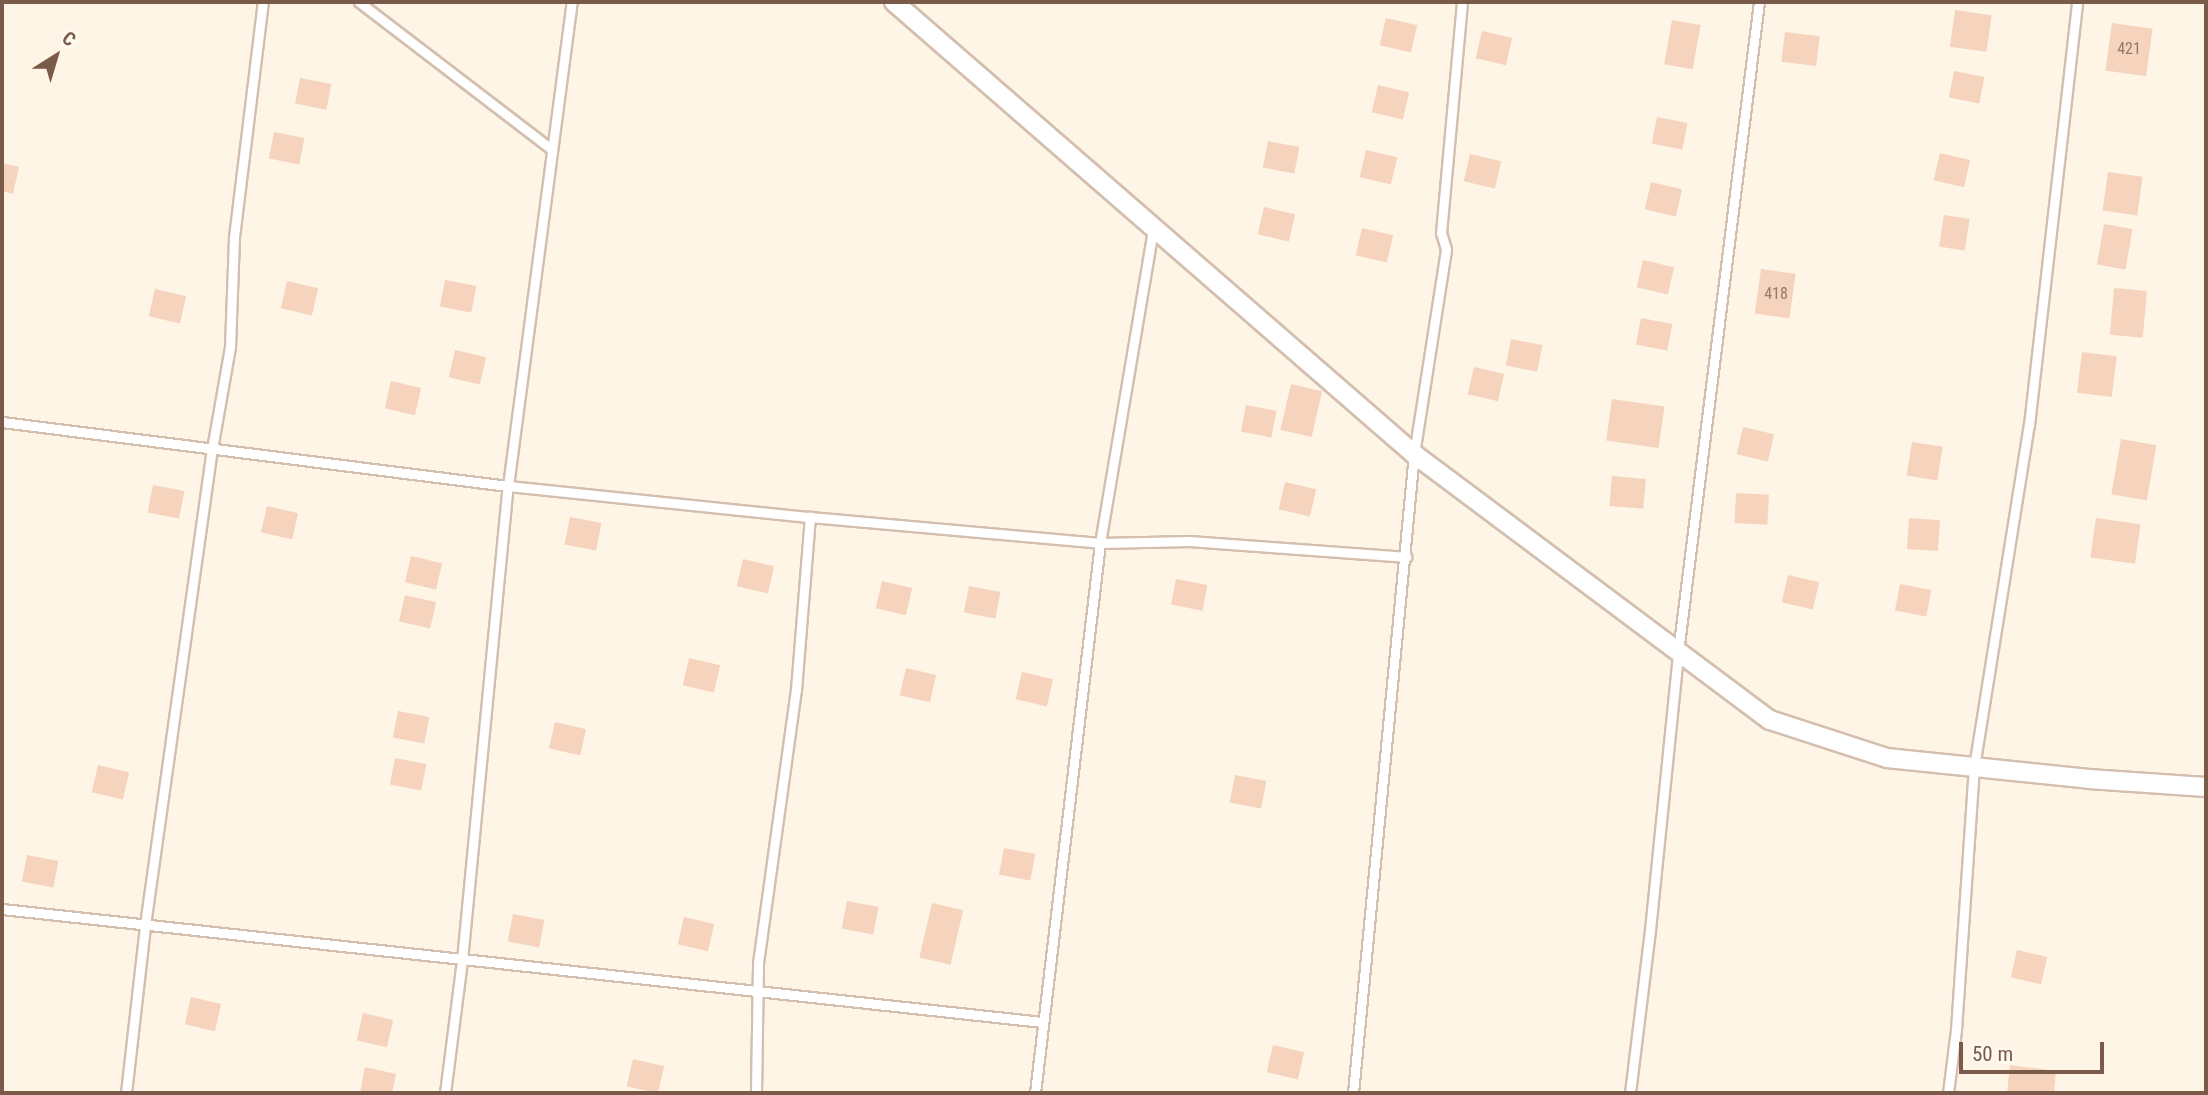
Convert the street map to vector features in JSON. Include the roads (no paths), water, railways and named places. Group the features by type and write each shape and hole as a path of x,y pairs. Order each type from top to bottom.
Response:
{"street":[{"path":"894,2 1414,454 1770,720 1887,758 2206,787"}],"lane":[{"path":"126,1093 145,925 212,449 230,347 234,237 263,2"},
{"path":"359,2 551,149"},
{"path":"445,1093 461,960 508,486 572,2"},
{"path":"1353,1093 1414,454 1446,249 1441,233 1462,2"},
{"path":"1630,1093 1650,930 1678,652 1759,2"},
{"path":"1948,1093 1956,1030 1974,767 2029,425 2077,2"},
{"path":"1035,1093 1100,543 1153,227"},
{"path":"2,422 508,486 810,517 1100,543 1190,541 1406,557"},
{"path":"756,1093 758,963 796,690 810,517"},
{"path":"2,909 1042,1022"}]}
